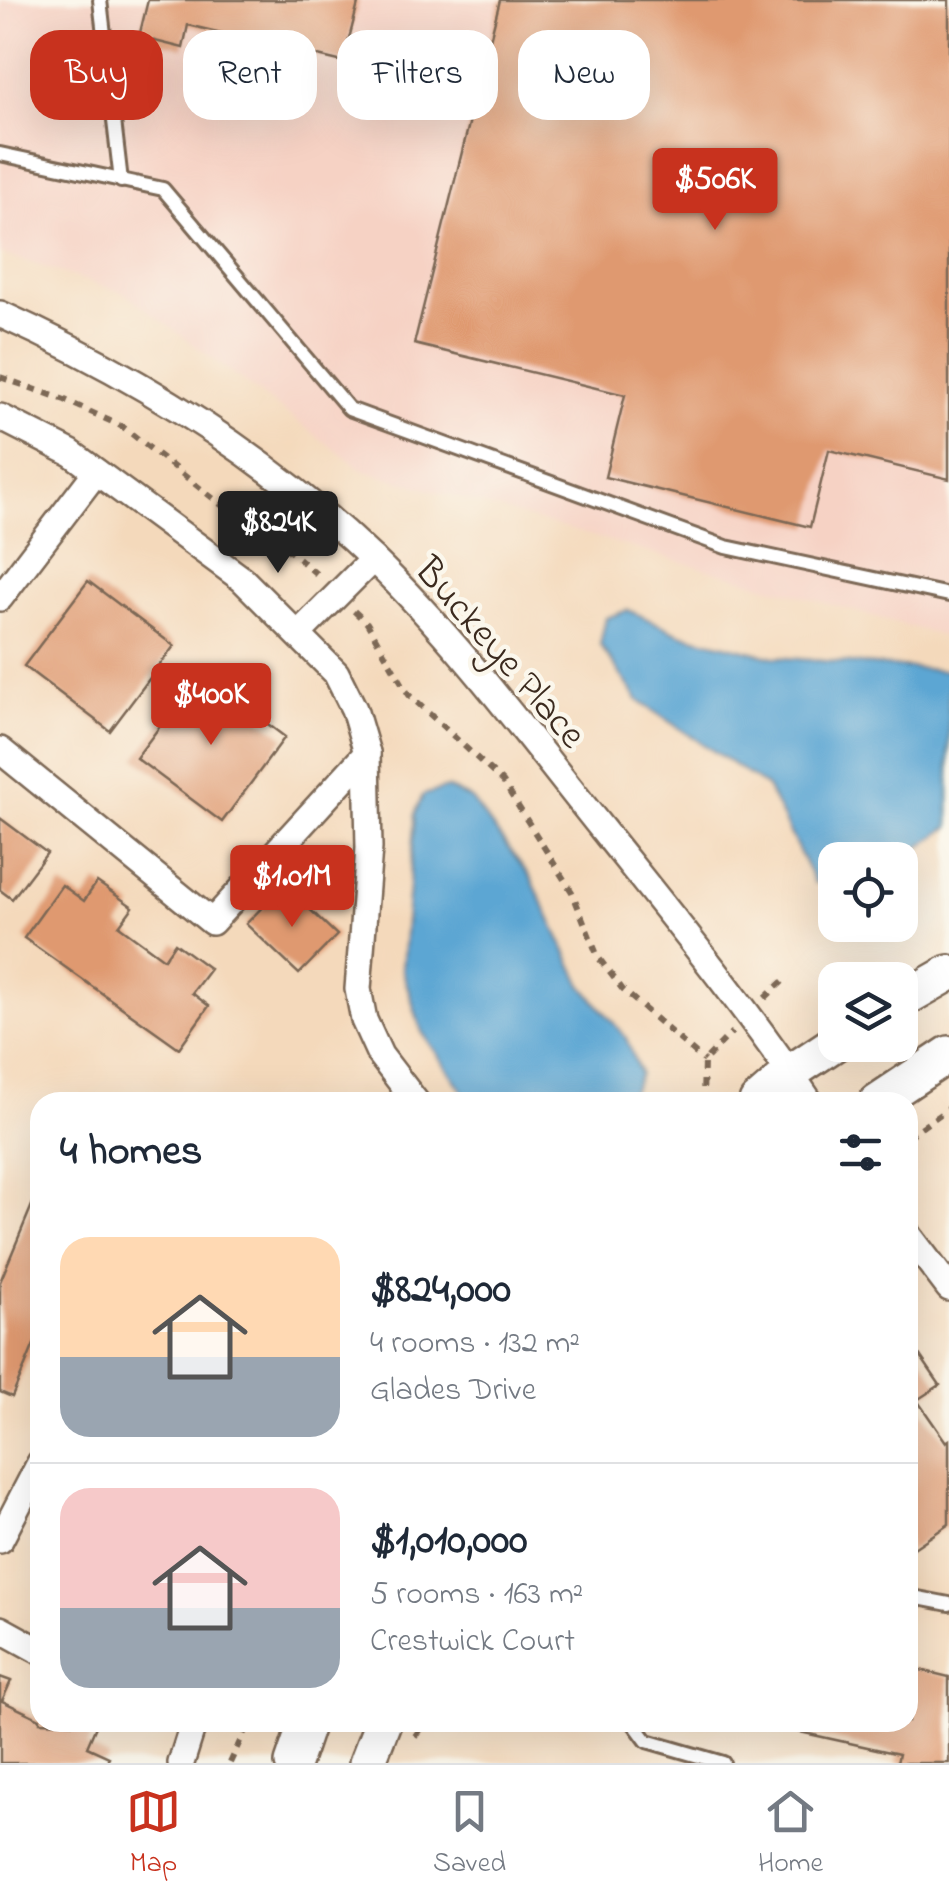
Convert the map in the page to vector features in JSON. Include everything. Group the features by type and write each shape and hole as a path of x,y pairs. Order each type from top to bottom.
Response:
{"street":[{"name":"Buckeye Place","path":"0,314 70,346 239,448 374,559 493,691 800,1088"},
{"path":"0,417 71,454 242,579 336,672 354,710 366,753 369,848 358,989 364,1020 380,1054 408,1092"},
{"path":"0,598 96,472"},
{"path":"298,634 374,559"},
{"path":"0,750 212,922 366,753"},
{"path":"918,991 949,973"},
{"path":"892,1092 949,1054"},
{"path":"800,1088 820,1062"},
{"path":"918,1247 949,1288"},
{"path":"0,1540 30,1482"},
{"path":"0,1629 30,1646"},
{"path":"181,1763 188,1732"},
{"path":"292,1763 304,1732"},
{"path":"368,1763 379,1732"}],"lane":[{"path":"100,0 120,180"},
{"path":"0,154 163,190 349,409 726,547 949,595"},
{"path":"918,1598 949,1604"},
{"path":"641,1732 648,1741 723,1763"}],"path":[{"path":"0,377 124,427 229,511 272,536 367,623 409,695 502,782 572,892 598,956 624,990 704,1061"},
{"path":"918,1130 949,1108"},
{"path":"230,1763 244,1732"}],"shaded area":[{"path":"0,0 949,0 949,638 364,471 124,293 0,253"}],"water":[{"path":"628,610 680,634 774,657 949,671 949,827 918,849 918,842 818,842 815,883 767,787 639,701 600,645 606,618"},
{"path":"447,788 471,799 531,878 582,985 626,1038 640,1074 632,1092 463,1092 422,1032 402,969 415,814 423,795"}],"building":[{"path":"148,0 359,0 351,30 337,30 337,61 317,56 317,30 209,30 188,25 183,30 183,48 163,43 163,30 141,30"},
{"path":"500,0 949,0 949,479 829,450 810,527 605,477 625,395 414,344 470,120 498,120 498,30 492,30"},
{"path":"88,581 174,646 110,731 24,666"},
{"path":"200,673 285,737 222,822 136,758"},
{"path":"0,818 47,853 12,899 0,890"},
{"path":"97,882 133,907 119,926 164,959 175,943 210,969 192,993 209,1006 179,1048 24,938 62,885 84,901"},
{"path":"284,885 337,935 299,974 246,924"},
{"path":"30,1210 30,1354 12,1397 0,1392 0,1282"},
{"path":"918,1353 940,1385 918,1399"},
{"path":"918,1401 946,1442 949,1440 949,1524 918,1545"},
{"path":"918,1669 949,1677 949,1763 897,1763 899,1754 800,1732 918,1732"},
{"path":"0,1677 11,1681 2,1701 30,1714 30,1732 94,1732 87,1747 109,1757 106,1763 0,1763"}]}
